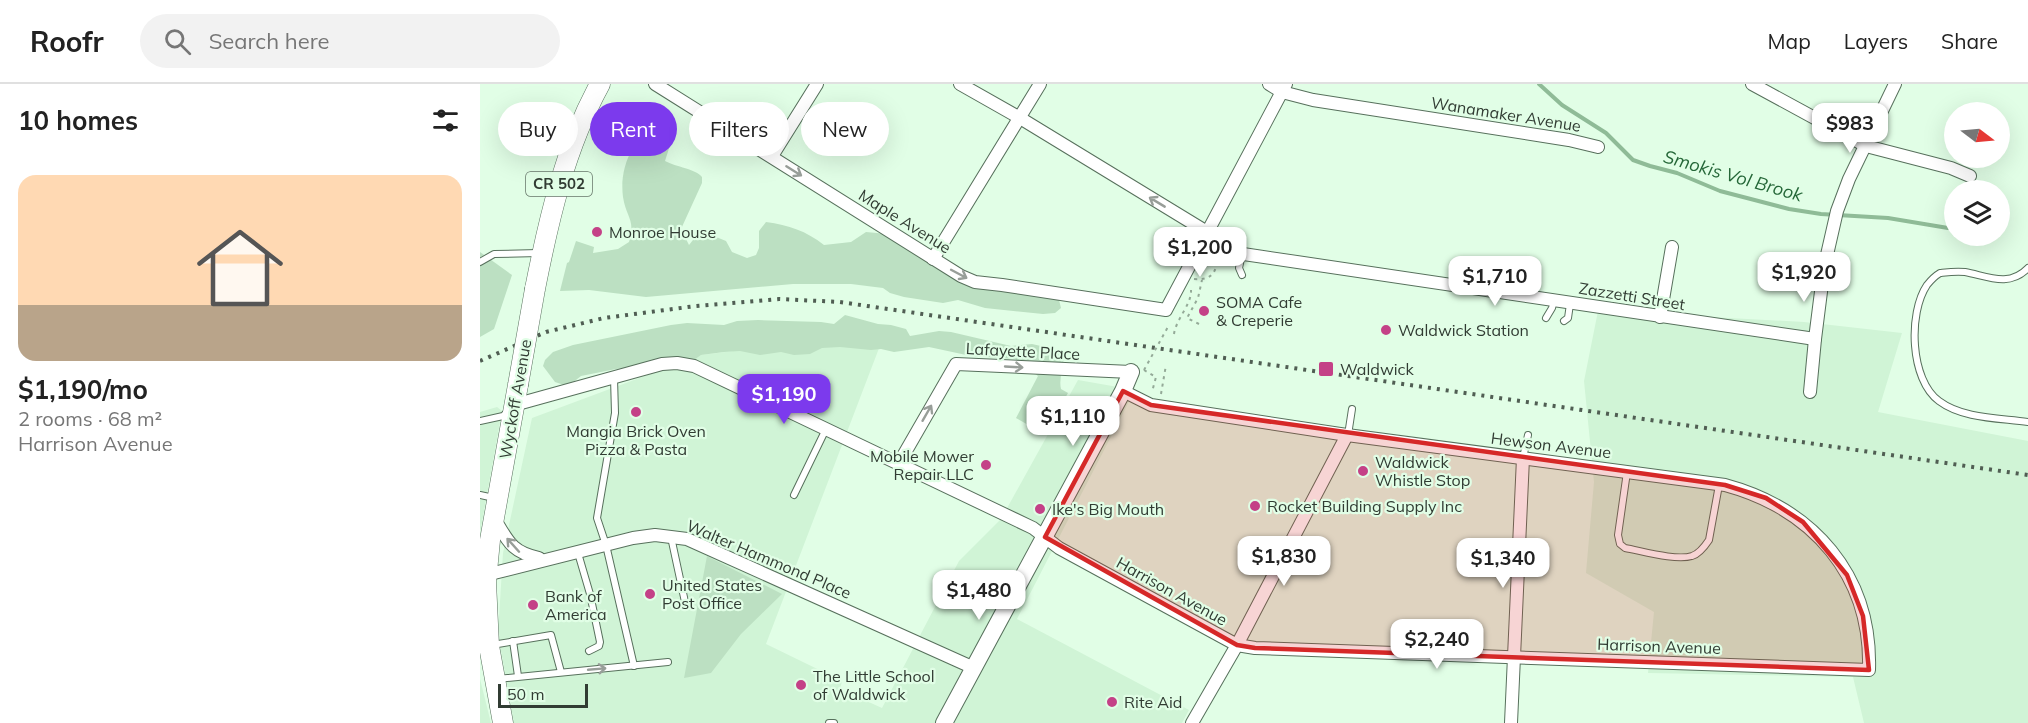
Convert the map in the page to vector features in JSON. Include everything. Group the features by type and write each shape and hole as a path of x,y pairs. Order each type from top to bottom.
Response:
{"main road":[{"name":"Wyckoff Avenue","path":"503,723 489,646 484,573 485,539 490,504 514,405 542,253 555,198 565,163 591,99 600,84"}],"street":[{"name":"Maple Avenue","path":"656,84 689,104"},
{"path":"789,129 817,84"},
{"path":"960,84 1207,232 1212,249 1218,250"},
{"path":"933,259 1040,84"},
{"name":"Wanamaker Avenue","path":"1269,84 1312,100 1569,140 1598,147"},
{"path":"1752,84 1866,146 1951,168 1970,176"},
{"path":"1810,392 1826,259 1836,215 1849,179 1895,84"},
{"path":"1207,232 1284,88"},
{"name":"Maple Avenue","path":"772,156 933,259 975,282 1166,310 1207,232"},
{"path":"1660,317 1672,247"},
{"name":"Zazzetti Street","path":"1218,250 1815,339"},
{"name":"Harrison Avenue","path":"514,405 663,364 677,363 694,366 1033,528 1059,548 1237,645 1255,648 1869,670"},
{"name":"Lafayette Place","path":"899,463 956,364 1137,371"},
{"path":"944,723 1123,391 1137,371"},
{"name":"Hewson Avenue","path":"1123,391 1151,405 1347,435 1746,490 1786,509 1822,539 1836,556 1855,592 1863,616 1868,638 1869,670"},
{"path":"1192,723 1237,645 1347,435"},
{"path":"1511,723 1523,458"},
{"path":"490,504 516,550 522,554 543,559"},
{"name":"Walter Hammond Place","path":"484,573 633,538 655,535 687,539 974,668"}],"lane":[{"path":"480,262 494,254 542,253"},
{"path":"1242,254 1239,268 1242,275"},
{"path":"2028,268 2016,278 2007,280 1996,280 1964,272 1940,273 1926,287 1920,302 1915,335 1915,353 1921,377 1937,400 1953,409 1972,414 2028,422"},
{"path":"1546,318 1551,312 1554,301"},
{"path":"1564,321 1568,318 1570,304"},
{"path":"614,377 615,413 597,518 606,545 634,666"},
{"path":"480,421 503,416 514,405"},
{"path":"1347,435 1352,409"},
{"path":"794,495 826,429"},
{"path":"1523,458 1528,435"},
{"path":"1627,472 1618,535 1620,544 1625,548 1683,558 1694,556 1709,540 1719,485"},
{"path":"671,536 685,602"},
{"path":"578,551 600,642 599,646 590,651"},
{"path":"489,646 551,635 561,672"},
{"path":"513,641 518,676"},
{"path":"494,679 668,662"}],"path":[{"path":"1194,279 1202,280 1212,276 1215,272 1218,250"},
{"path":"1199,324 1187,318 1198,298 1202,280"},
{"path":"1174,334 1175,324 1192,292 1189,288"},
{"path":"1153,386 1156,377 1137,371 1169,325"},
{"path":"1152,393 1161,394 1166,364"}],"highlighted area":[{"path":"1123,391 1151,405 1725,485 1766,498 1803,522 1847,575 1863,616 1869,670 1255,648 1237,645 1045,537"}],"shaded area":[{"path":"629,156 667,156 665,161 695,172 702,177 702,183 681,229 689,245 697,235 704,232 726,241 732,252 747,258 756,255 759,248 759,231 766,222 797,229 824,245 851,242 866,232 887,234 975,286 1059,300 1061,308 1055,313 1043,314 985,308 958,300 943,303 904,297 890,293 883,288 851,284 793,284 646,297 589,290 560,291 567,263 576,241 594,247 593,253 618,249 629,242 631,223 624,204 622,186"},
{"path":"480,252 512,275 494,329 480,337"},
{"path":"1598,311 1804,322 1902,333 1878,412 2028,441 2028,723 1864,723 1853,677 1648,673 1654,612 1586,573 1594,482 1584,381"},
{"path":"845,315 906,329 910,336 939,331 951,332 1011,346 1032,344 1063,351 1064,360 1060,384 1061,389 1068,393 1048,428 1030,426 1016,418 1038,376 1015,359 971,356 929,347 894,352 881,349 822,348 810,354 794,355 781,352 760,355 740,351 724,352 701,355 691,362 616,369 581,376 571,384 564,385 555,382 543,366 545,360 553,352 573,345 671,325 687,323 724,325 737,321 758,320 834,324"},
{"path":"830,339 881,343 766,644 842,681 840,689 882,708 959,561 1001,519 1078,380 1135,390 1017,619 1189,710 1182,723 514,723 498,634 503,553 532,418 701,355"},
{"path":"497,407 502,411 480,533 480,412"},
{"path":"707,556 782,594 741,634 711,673 684,678"},
{"path":"480,679 491,723 480,723"}],"waterway":[{"name":"Smokis Vol Brook","path":"1539,84 1562,105 1606,133 1633,160 1677,173 1720,191 1789,209 1821,214 1888,218 1944,227"}],"railway":[{"path":"480,361 546,332 604,318 696,306 779,299 840,302 2028,475"}],"place":[{"name":"Monroe House","path":"597,232"},
{"name":"SOMA Cafe & Creperie","path":"1204,311"},
{"name":"Waldwick Station","path":"1386,330"},
{"name":"Waldwick","path":"1326,369"},
{"name":"Mangia Brick Oven Pizza & Pasta","path":"636,412"},
{"name":"Mobile Mower Repair LLC","path":"986,465"},
{"name":"Waldwick Whistle Stop","path":"1363,471"},
{"name":"Rocket Building Supply Inc","path":"1255,506"},
{"name":"Ike's Big Mouth","path":"1040,509"},
{"name":"United States Post Office","path":"650,594"},
{"name":"Bank of America","path":"533,605"},
{"name":"The Little School of Waldwick","path":"801,685"},
{"name":"Rite Aid","path":"1112,702"}]}
